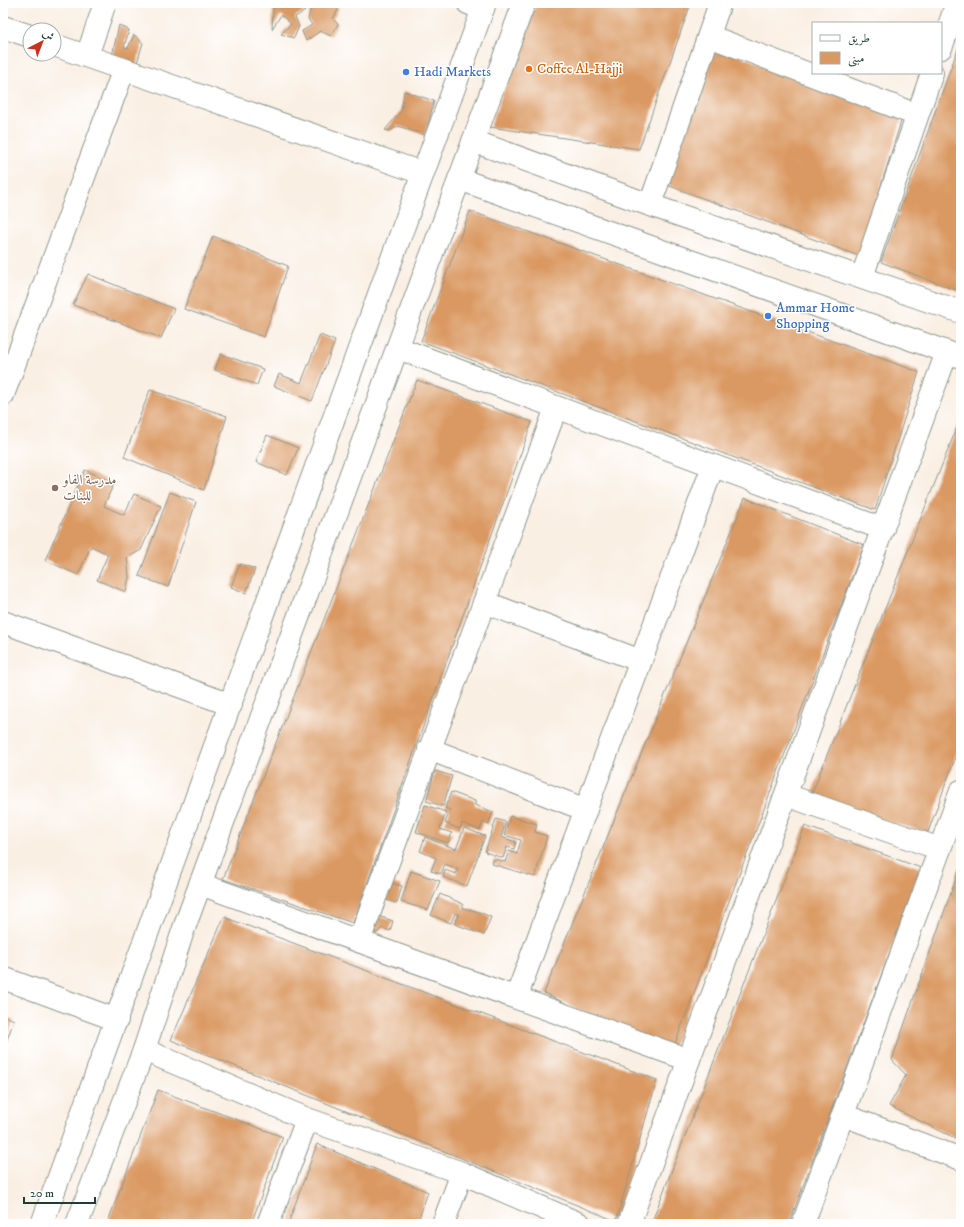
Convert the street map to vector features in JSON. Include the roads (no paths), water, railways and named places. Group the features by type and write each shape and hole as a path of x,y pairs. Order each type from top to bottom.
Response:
{"street":[{"path":"87,56 105,3"},
{"path":"650,205 720,3"},
{"path":"942,45 957,3"},
{"path":"42,1224 231,705 422,173 479,5"},
{"path":"77,1224 144,1050 200,884 398,348 522,5"},
{"path":"3,27 22,33"},
{"path":"709,36 917,115"},
{"path":"62,47 422,173"},
{"path":"3,395 124,69"},
{"path":"862,277 932,74"},
{"path":"473,141 650,205 961,312"},
{"path":"459,179 954,354 882,529 629,1224"},
{"path":"398,348 882,529"},
{"path":"359,941 556,408"},
{"path":"516,998 713,466"},
{"path":"484,602 640,661"},
{"path":"3,622 231,705"},
{"path":"430,749 586,810"},
{"path":"803,1224 961,791"},
{"path":"786,795 940,849"},
{"path":"200,884 689,1060"},
{"path":"161,898 166,909 176,915 182,916 190,913"},
{"path":"143,947 151,943 163,944 171,952 174,959"},
{"path":"3,978 117,1020"},
{"path":"144,1050 307,1119 462,1173 580,1224"},
{"path":"843,1115 961,1159"},
{"path":"268,1224 307,1119"},
{"path":"443,1224 462,1173"}],"place":[{"name":"Coffee Al-Hajji","path":"529,69"},
{"name":"Hadi Markets","path":"406,72"},
{"name":"Ammar Home Shopping","path":"768,316"},
{"name":"مدرسة الفاو للبنات","path":"55,488"}]}
